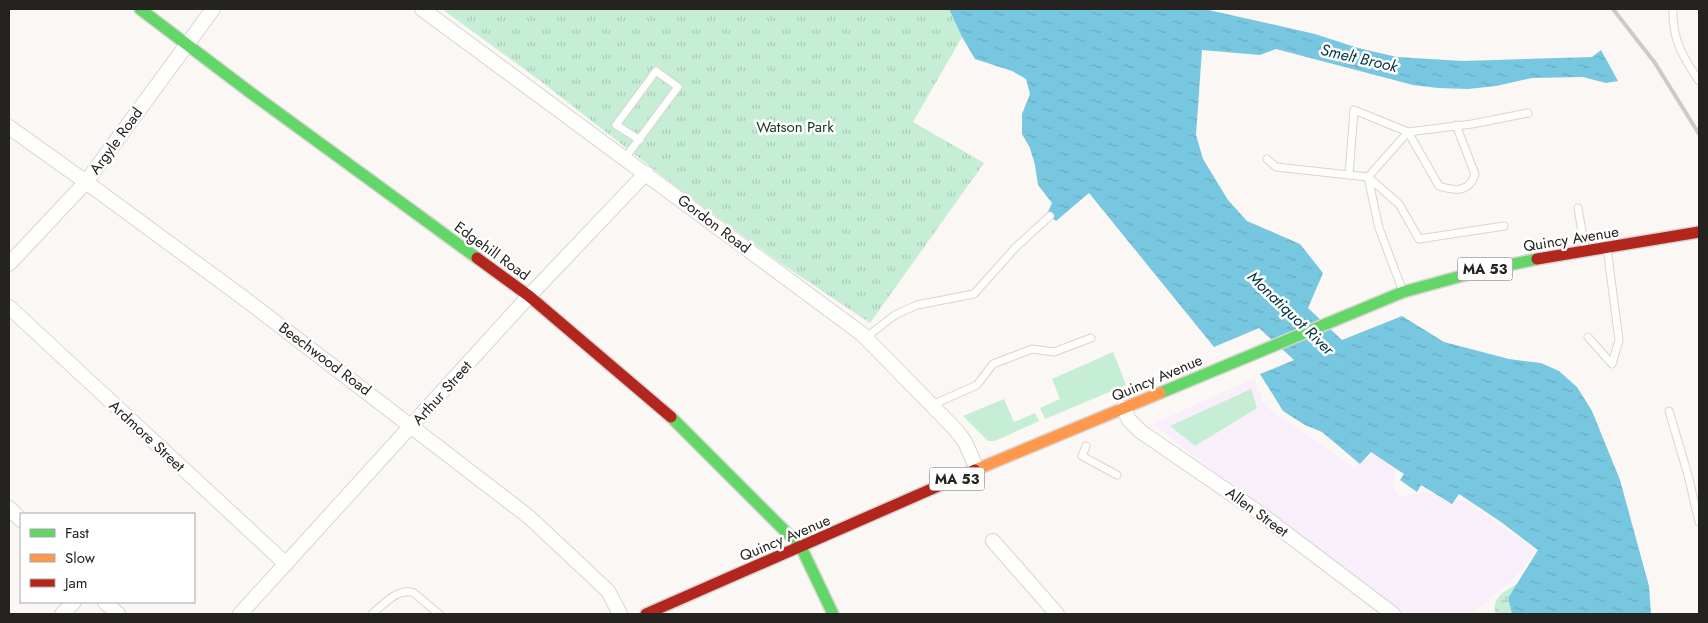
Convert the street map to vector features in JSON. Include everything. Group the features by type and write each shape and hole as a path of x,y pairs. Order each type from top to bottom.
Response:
{"main road":[{"name":"Edgehill Road","path":"140,9 259,99 529,296 674,419 801,547 832,614"},
{"name":"Quincy Avenue","path":"646,614 977,469 1403,292 1463,274 1699,232"}],"street":[{"name":"Argyle Road","path":"9,264 86,182 213,9"},
{"name":"Gordon Road","path":"422,9 646,173 865,338 932,405 965,442 977,469"},
{"name":"Beechwood Road","path":"9,127 245,299 529,517 608,592 620,614"},
{"name":"Arthur Street","path":"240,614 529,296 646,173"},
{"name":"Ardmore Street","path":"9,307 286,564"},
{"name":"Allen Street","path":"1123,408 1129,420 1140,431 1258,512 1393,614"},
{"path":"9,508 20,519"},
{"path":"993,541 1056,614"},
{"path":"62,614 73,603"},
{"path":"106,603 118,614"}],"lane":[{"path":"1673,9 1676,42 1699,82"},
{"path":"625,158 640,140 678,87 656,71 616,125 640,140"},
{"path":"1349,175 1354,110 1408,132 1472,124 1528,113"},
{"path":"1408,132 1439,186 1453,190 1463,188 1473,182 1475,174 1456,125"},
{"path":"1368,177 1408,132"},
{"path":"1267,159 1276,166 1368,177 1399,204 1419,239 1504,226"},
{"path":"1368,177 1379,228 1403,292"},
{"path":"1578,208 1586,252"},
{"path":"865,338 895,315 917,305 974,294 1014,248 1050,216"},
{"path":"1588,338 1612,364 1619,340 1607,248"},
{"path":"932,405 977,385 994,364 1032,349 1054,352 1091,338"},
{"path":"1669,412 1688,475 1699,522"},
{"path":"1086,446 1082,456 1117,475"},
{"path":"372,614 396,595 409,591 439,614"}],"shaded area":[{"path":"1254,378 1265,406 1354,468 1375,453 1397,470 1392,486 1400,497 1424,492 1467,502 1537,551 1517,575 1472,614 1394,614 1153,424"}],"green space":[{"name":"Watson Park","path":"442,9 949,9 962,37 913,122 984,163 870,323 779,262 674,185 543,83"},
{"path":"1113,352 1126,385 1045,419 1040,408 1060,399 1052,379"},
{"path":"1251,389 1257,408 1195,446 1170,426"},
{"path":"1004,399 1014,422 1035,413 1039,421 995,441 988,441 963,416"},
{"path":"1517,584 1508,598 1512,614 1496,614 1495,603 1497,599"}],"water":[{"path":"949,9 1204,9 1315,34 1358,48 1397,57 1463,61 1592,57 1601,50 1618,81 1606,83 1583,77 1532,78 1496,86 1468,89 1413,85 1276,49 1260,55 1202,50 1196,135 1203,159 1228,200 1247,221 1300,244 1323,273 1308,308 1342,340 1402,316 1444,342 1509,359 1541,363 1559,371 1577,387 1592,411 1620,480 1649,586 1651,614 1512,614 1508,598 1538,550 1459,494 1452,504 1421,485 1417,492 1400,480 1404,474 1371,452 1360,464 1322,432 1305,425 1283,411 1260,374 1294,360 1259,328 1214,347 1089,193 1056,221 1047,214 1052,203 1038,185 1030,148 1022,134 1022,114 1030,94 1026,79 1012,71 975,59"}],"railway":[{"path":"1613,9 1655,63 1699,134"}],"traffic: fast":[{"path":"140,9 251,93 477,258"},
{"path":"1160,393 1403,292 1476,272 1537,259"},
{"path":"671,417 801,547 833,614"}],"traffic: slow":[{"path":"975,470 1160,393"}],"traffic: jam":[{"path":"1537,259 1699,232"},
{"path":"477,258 529,296 671,417"},
{"path":"646,614 975,470"}],"water label":[{"name":"Smelt Brook","path":"1359,58"},
{"name":"Monatiquot River","path":"1291,313"}]}
